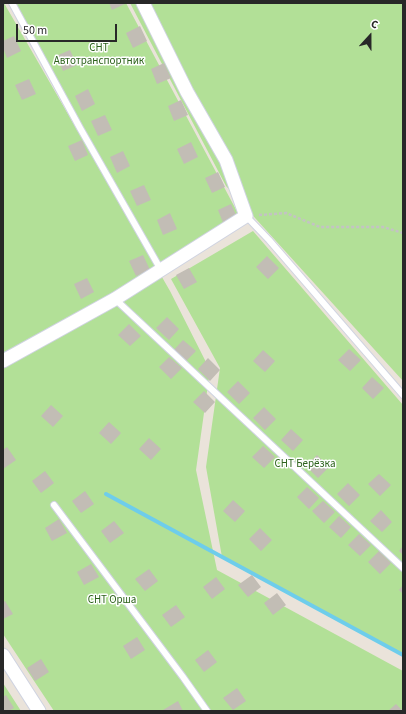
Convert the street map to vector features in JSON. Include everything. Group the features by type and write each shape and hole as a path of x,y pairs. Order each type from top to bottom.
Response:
{"street":[{"path":"3,361 115,300 246,216 226,160 187,92 143,3"},
{"path":"3,655 38,711"}],"lane":[{"path":"12,3 80,128 161,270"},
{"path":"246,216 269,240 403,395"},
{"path":"115,300 403,568"},
{"path":"54,505 184,677 207,711"}],"path":[{"path":"246,216 286,213 320,226 383,227 403,233"}],"green space":[{"name":"СНТ Орша","path":"3,3 170,291 210,370 196,470 217,570 403,671 403,711 54,711 3,634"},
{"name":"СНТ Автотранспортник","path":"12,3 126,3 241,219 163,267"},
{"path":"130,3 403,3 403,381 226,186"},
{"name":"СНТ Берёзка","path":"253,231 403,405 403,656 222,557 206,467 220,368 171,279"},
{"path":"3,683 21,711 3,711"}],"building":[{"path":"109,3 127,3 112,10"},
{"path":"140,26 147,41 133,48 126,33"},
{"path":"14,36 21,51 7,58 3,48 3,41"},
{"path":"70,50 77,65 63,71 56,56"},
{"path":"164,63 171,78 157,84 151,69"},
{"path":"29,79 36,94 22,100 15,85"},
{"path":"88,89 95,104 82,111 75,96"},
{"path":"181,100 188,115 174,121 168,106"},
{"path":"105,115 112,130 98,136 91,121"},
{"path":"82,140 88,155 75,161 68,146"},
{"path":"191,142 198,157 184,164 177,149"},
{"path":"123,151 130,166 117,173 110,157"},
{"path":"218,172 225,187 212,193 205,178"},
{"path":"144,185 151,200 137,206 130,191"},
{"path":"231,204 238,219 224,225 218,210"},
{"path":"170,213 177,229 163,235 157,220"},
{"path":"143,255 150,270 136,276 129,261"},
{"path":"267,256 279,268 268,279 256,267"},
{"path":"189,268 197,282 184,289 176,275"},
{"path":"87,278 94,292 81,299 74,284"},
{"path":"167,317 179,329 169,340 156,328"},
{"path":"129,324 141,336 130,346 118,335"},
{"path":"183,340 196,351 185,362 173,351"},
{"path":"349,349 361,360 350,371 338,360"},
{"path":"263,350 275,361 265,372 253,361"},
{"path":"169,357 182,368 171,379 159,367"},
{"path":"208,358 220,370 210,381 198,369"},
{"path":"372,377 384,388 373,399 362,388"},
{"path":"238,381 250,393 239,404 227,392"},
{"path":"204,391 215,402 205,413 193,402"},
{"path":"51,405 63,416 53,427 41,416"},
{"path":"264,407 276,419 265,430 253,418"},
{"path":"109,422 121,433 111,444 99,433"},
{"path":"291,429 303,440 293,451 281,440"},
{"path":"149,438 161,449 151,460 139,449"},
{"path":"263,446 275,457 264,468 252,457"},
{"path":"7,447 16,460 3,469 3,450"},
{"path":"317,455 329,467 318,478 306,466"},
{"path":"45,471 54,483 41,493 32,481"},
{"path":"379,474 391,485 380,496 368,484"},
{"path":"348,483 360,495 349,506 337,494"},
{"path":"307,487 319,498 309,509 297,497"},
{"path":"85,491 94,504 81,513 72,501"},
{"path":"233,500 245,511 235,522 223,511"},
{"path":"323,501 335,512 324,523 312,511"},
{"path":"381,510 392,522 382,532 370,521"},
{"path":"339,516 351,527 341,538 329,527"},
{"path":"59,519 67,533 52,541 45,528"},
{"path":"114,521 124,533 110,543 101,531"},
{"path":"260,528 272,540 261,551 249,539"},
{"path":"359,534 371,545 360,556 348,545"},
{"path":"403,546 403,555 399,551"},
{"path":"379,551 391,563 380,574 368,562"},
{"path":"91,564 99,577 84,585 77,572"},
{"path":"149,569 158,581 145,591 135,579"},
{"path":"252,575 261,587 248,597 238,585"},
{"path":"216,577 225,589 212,599 203,587"},
{"path":"403,585 403,594 399,590"},
{"path":"277,593 286,605 273,615 264,603"},
{"path":"5,601 13,614 3,619 3,602"},
{"path":"176,605 185,617 171,627 162,615"},
{"path":"137,637 145,650 131,659 123,646"},
{"path":"208,650 217,662 204,672 195,660"},
{"path":"41,659 49,672 35,681 27,668"},
{"path":"237,688 246,701 233,710 223,698"},
{"path":"6,695 14,708 9,711 3,711 3,697"},
{"path":"178,701 183,711 163,710"},
{"path":"396,704 403,711 388,711"}],"waterway":[{"path":"106,494 403,655"}]}
